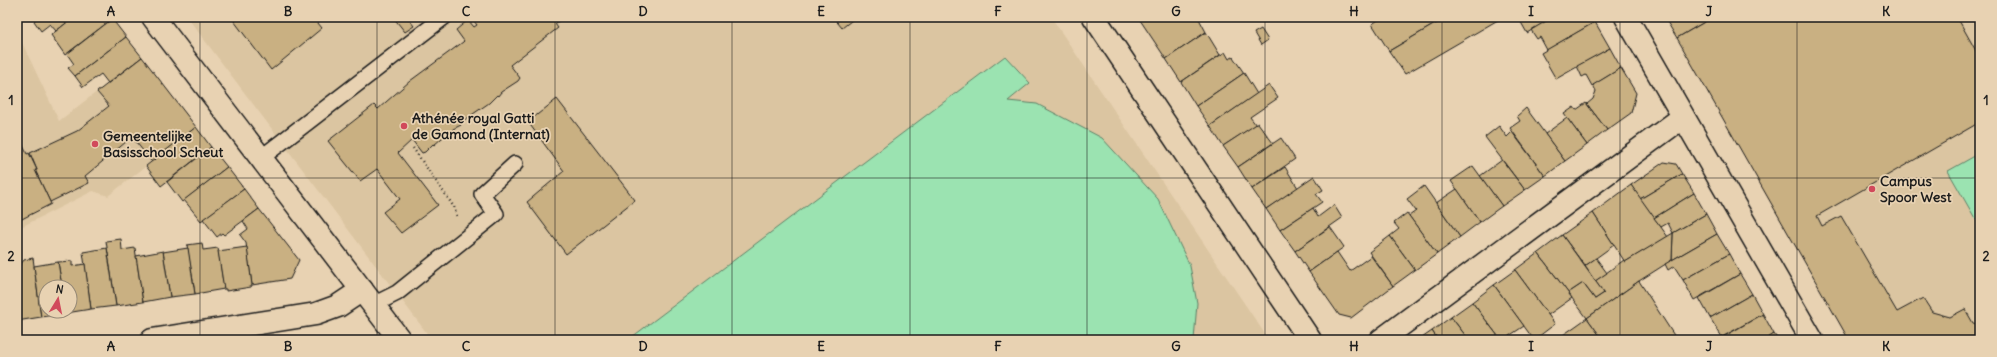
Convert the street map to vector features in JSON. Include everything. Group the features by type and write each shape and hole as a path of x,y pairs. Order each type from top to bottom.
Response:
{"street":[{"path":"153,17 400,340"},
{"path":"1094,17 1310,340"},
{"path":"1626,17 1682,117 1812,340"},
{"path":"1381,340 1682,117"},
{"path":"152,340 316,314 367,297"}],"lane":[{"path":"261,158 444,17"},
{"path":"367,297 397,293 496,214 482,194 515,164"}],"path":[{"path":"413,148 454,206 458,220"}],"shaded area":[{"path":"187,17 1051,17 1269,340 432,340"},
{"name":"Campus Spoor West","path":"1713,17 1980,17 1980,340 1849,340 1677,38"},
{"name":"Gemeentelijke Basisschool Scheut","path":"17,32 59,121 142,57 196,127 108,196 93,191 17,229"}],"green space":[{"path":"1005,56 1030,83 1008,101 1037,104 1102,138 1158,199 1190,266 1197,303 1194,340 628,340"},
{"path":"1980,153 1980,218 1976,220 1948,171"}],"building":[{"path":"38,17 74,17 56,31 50,24 41,31 34,21"},
{"path":"74,17 111,17 112,19 65,55 51,35"},
{"path":"231,17 313,17 322,28 271,70"},
{"path":"393,17 407,17 414,26 405,32"},
{"name":"Athénée royal Gatti de Gamond (Internat)","path":"471,17 563,17 555,24 558,28 510,65 520,78 518,81 460,123 461,125 453,129 434,145 433,144 425,152 422,153 412,140 398,153 438,205 401,233 383,212 400,199 377,169 360,181 328,141 374,105 378,109 410,81 463,42 464,41 456,30 468,20 474,27 477,25"},
{"path":"833,17 856,17 842,28"},
{"path":"1141,17 1198,17 1206,32 1166,59 1140,20"},
{"path":"1383,17 1447,17 1389,51 1372,24"},
{"path":"1447,17 1503,17 1405,74 1389,51"},
{"path":"1518,17 1553,17 1527,33"},
{"path":"1553,17 1592,17 1595,22 1547,50 1540,37 1537,39 1531,30"},
{"path":"1664,17 1713,17 1677,38"},
{"name":"Campus Spoor West","path":"1713,17 1957,17 1980,58 1980,122 1817,216 1822,226 1841,216 1897,312 1923,298 1932,312 1950,317 1965,309 1973,323 1980,325 1980,340 1849,340 1677,38"},
{"path":"112,19 126,37 75,76 68,68 74,64 67,54"},
{"path":"1595,22 1610,48 1556,79 1541,53"},
{"path":"1261,29 1268,40 1261,45 1254,33"},
{"path":"1206,32 1220,55 1181,82 1166,59"},
{"path":"126,37 142,57 108,83 101,74 83,87 75,76"},
{"path":"1610,48 1621,68 1592,86 1586,75 1582,77 1577,66"},
{"path":"1225,52 1229,59 1233,57 1244,73 1196,106 1181,82"},
{"path":"142,57 196,127 152,162 132,137 85,176 89,183 50,202 35,170 37,170 30,153 77,131 109,106 97,92"},
{"path":"1621,68 1636,93 1631,113 1607,130 1587,104 1593,99 1596,91 1593,85"},
{"path":"1244,73 1257,94 1210,126 1196,106"},
{"path":"1269,85 1278,98 1250,117 1256,125 1223,146 1210,126"},
{"path":"557,99 635,200 566,254 527,202 564,171 528,122"},
{"path":"1586,103 1607,130 1587,145 1564,114 1574,107 1576,110"},
{"path":"1526,108 1565,161 1545,176 1510,128 1520,121 1517,116"},
{"path":"1567,118 1587,145 1565,161 1545,134"},
{"path":"1258,123 1273,143 1238,167 1223,146"},
{"path":"1499,126 1507,137 1512,132 1545,176 1525,190 1485,137"},
{"path":"196,127 211,147 161,186 146,166"},
{"path":"17,133 27,154 29,153 37,170 35,170 51,204 18,221"},
{"path":"1281,138 1295,159 1252,189 1238,167"},
{"path":"211,147 227,167 182,202 167,182"},
{"path":"1502,160 1525,190 1502,206 1480,176"},
{"path":"1664,162 1676,164 1682,174 1640,199 1631,185"},
{"path":"1473,166 1502,206 1480,222 1451,181"},
{"path":"227,167 244,189 201,221 184,200"},
{"path":"1285,167 1298,188 1266,209 1252,189"},
{"path":"1682,174 1694,193 1654,218 1640,199"},
{"path":"1314,176 1323,190 1316,194 1322,202 1280,230 1266,209"},
{"path":"1631,185 1668,237 1625,262 1593,213"},
{"path":"1424,186 1460,237 1437,254 1409,216 1416,211 1407,199"},
{"path":"244,189 259,209 224,235 222,233 217,237 203,219"},
{"path":"1457,189 1480,222 1460,237 1436,203"},
{"path":"1694,193 1706,214 1673,233 1668,223 1661,227 1654,218"},
{"path":"1334,205 1342,218 1295,251 1280,230 1313,208 1318,217"},
{"path":"259,209 299,260 290,279 252,285 246,243 240,235 248,229 243,221"},
{"path":"1407,213 1437,254 1415,270 1390,236 1399,229 1394,223"},
{"path":"1593,213 1614,245 1585,266 1562,235"},
{"path":"1706,214 1717,234 1672,260 1673,233"},
{"path":"1330,227 1344,247 1309,272 1295,251"},
{"path":"1673,233 1672,260 1639,281 1587,318 1568,293 1583,283 1595,299 1604,293 1595,281 1624,260 1625,262"},
{"path":"1717,234 1729,254 1683,280 1674,266 1668,270 1665,264"},
{"path":"1562,235 1604,293 1595,299 1583,283 1568,293 1538,253"},
{"path":"1390,236 1415,270 1393,286 1369,252"},
{"path":"121,239 122,250 135,248 143,302 116,306 106,241"},
{"path":"202,243 203,250 218,248 224,289 195,294 187,245"},
{"path":"247,247 252,285 251,287 226,291 226,289 224,289 218,251"},
{"path":"107,248 116,306 91,309 83,252"},
{"path":"188,248 195,294 170,297 163,252"},
{"path":"163,251 170,297 143,302 136,256"},
{"path":"1337,252 1350,271 1371,256 1393,286 1351,318 1339,315 1309,272"},
{"path":"1538,253 1572,298 1548,315 1515,270"},
{"path":"1729,254 1740,274 1694,300 1683,280"},
{"path":"33,258 38,295 38,318 17,321 17,265 20,265 24,260"},
{"path":"1596,258 1607,273 1595,281 1585,266"},
{"path":"72,261 72,266 85,264 91,309 78,311 78,279 61,279 58,262"},
{"path":"58,262 61,279 38,279 38,295 34,266"},
{"path":"1515,270 1555,324 1534,340 1494,285"},
{"path":"1740,274 1752,294 1710,318 1699,298"},
{"path":"1639,281 1677,340 1603,340 1587,318"},
{"path":"1494,285 1524,326 1503,340 1501,340 1472,302"},
{"path":"1752,294 1763,314 1722,337 1710,318"},
{"path":"1472,302 1501,340 1469,340 1451,317"},
{"path":"1763,314 1774,334 1765,340 1718,340"},
{"path":"1451,317 1469,340 1438,340 1432,331"},
{"path":"1587,318 1603,340 1566,340 1563,335"},
{"path":"1432,331 1438,340 1419,340"},
{"path":"1774,334 1778,340 1765,340"}],"place":[{"name":"Athénée royal Gatti de Gamond (Internat)","path":"404,126"},
{"name":"Gemeentelijke Basisschool Scheut","path":"95,144"},
{"name":"Campus Spoor West","path":"1872,189"}]}
